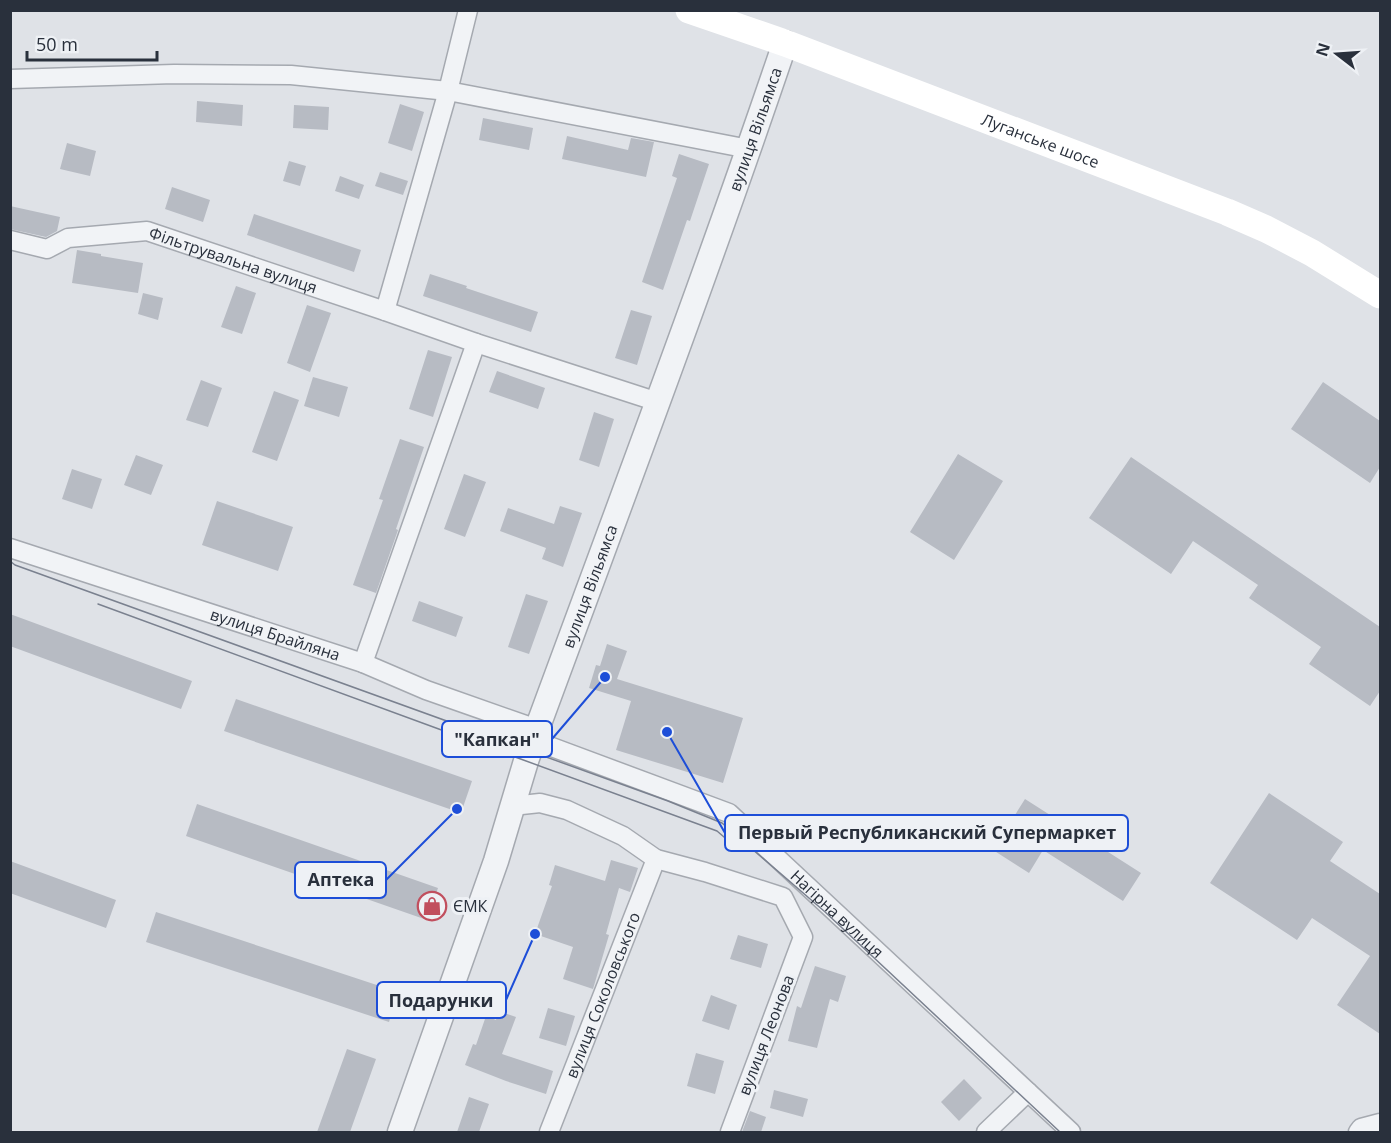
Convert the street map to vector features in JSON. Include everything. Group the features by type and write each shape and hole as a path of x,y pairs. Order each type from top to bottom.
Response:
{"main road":[{"name":"Луганське шосе","path":"689,10 785,44 1257,225 1312,253 1380,295"}],"street":[{"path":"385,311 448,91 468,10"},
{"name":"вулиця Вільямса","path":"400,1132 496,861 535,734 658,402 785,44"},
{"path":"10,79 174,74 291,75 448,91 749,149"},
{"name":"Фільтрувальна вулиця","path":"10,240 47,249 68,238 147,231 476,343 658,402"},
{"path":"363,663 476,343"},
{"name":"вулиця Брайляна","path":"10,548 363,663 535,734"},
{"name":"Нагірна вулиця","path":"535,734 729,813 1071,1132"},
{"path":"512,806 540,803 567,810 623,836 656,859"},
{"name":"вулиця Леонова","path":"656,859 783,897 803,937 730,1132"},
{"name":"вулиця Соколовського","path":"549,1132 656,859"},
{"path":"986,1132 1028,1092"},
{"path":"1358,1132 1361,1128 1380,1123"}],"building":[{"path":"197,101 243,105 242,126 196,122"},
{"path":"400,104 424,112 412,151 388,143"},
{"path":"294,105 329,107 328,130 293,128"},
{"path":"483,118 533,128 529,150 479,140"},
{"path":"567,136 628,150 631,138 654,142 646,177 562,159"},
{"path":"67,143 96,151 90,176 60,169"},
{"path":"679,154 709,164 663,290 642,282 677,178 672,176"},
{"path":"289,161 306,166 300,186 283,181"},
{"path":"380,172 408,181 403,195 375,186"},
{"path":"340,176 364,185 359,199 335,191"},
{"path":"172,187 210,200 203,222 165,209"},
{"path":"10,206 60,217 57,231 46,237 10,229"},
{"path":"254,214 361,250 354,272 247,235"},
{"path":"77,250 143,263 138,293 72,283"},
{"path":"430,274 538,312 531,332 423,296"},
{"path":"236,286 256,293 242,334 221,327"},
{"path":"143,293 163,298 158,320 138,314"},
{"path":"307,305 331,313 310,372 287,363"},
{"path":"631,310 652,316 637,365 615,358"},
{"path":"428,350 452,357 433,417 409,409"},
{"path":"497,371 545,388 538,409 489,392"},
{"path":"313,377 348,387 339,417 304,406"},
{"path":"201,380 222,388 208,427 186,420"},
{"path":"1323,382 1380,421 1380,467 1370,483 1291,429"},
{"path":"274,391 299,400 277,461 252,452"},
{"path":"594,412 614,419 599,467 579,460"},
{"path":"400,439 424,447 376,593 353,585 383,500 379,499"},
{"path":"958,454 1003,481 954,560 910,532"},
{"path":"136,455 163,465 151,495 124,485"},
{"path":"1131,457 1380,627 1380,691 1370,706 1309,664 1321,647 1249,598 1258,585 1193,541 1171,574 1089,518"},
{"path":"72,469 102,479 92,509 62,499"},
{"path":"464,474 486,482 465,537 444,529"},
{"path":"217,501 293,527 278,571 202,545"},
{"path":"560,506 582,513 563,567 542,559 546,548 500,531 508,508 554,524"},
{"path":"526,594 548,601 529,654 508,647"},
{"path":"419,601 463,617 456,637 412,621"},
{"path":"10,614 192,681 181,709 10,646"},
{"path":"607,644 627,651 617,679 743,718 723,783 616,750 631,701 589,688 596,665 600,666"},
{"path":"236,699 472,781 461,813 224,731"},
{"path":"1269,793 1343,842 1330,861 1380,894 1380,1034 1337,1005 1370,956 1312,918 1297,940 1210,883"},
{"path":"1025,799 1141,873 1123,901 1043,850 1029,873 993,850"},
{"path":"197,804 438,888 427,920 186,836"},
{"path":"611,860 638,868 630,892 619,888 606,934 609,935 593,989 563,979 573,947 535,934 552,886 549,885 555,865 605,881"},
{"path":"10,861 116,900 106,928 10,893"},
{"path":"156,912 398,992 389,1022 146,942"},
{"path":"738,935 768,944 761,968 730,959"},
{"path":"815,966 846,976 838,1002 830,999 817,1048 788,1041 797,1006 801,1008"},
{"path":"711,995 737,1005 729,1030 702,1021"},
{"path":"548,1008 575,1016 566,1046 539,1038"},
{"path":"499,1011 516,1017 502,1054 553,1071 546,1094 465,1065 473,1044 476,1045 486,1016 496,1020"},
{"path":"347,1049 376,1059 350,1132 317,1132"},
{"path":"696,1053 724,1061 715,1094 687,1086"},
{"path":"964,1079 982,1098 959,1121 941,1102"},
{"path":"774,1090 808,1099 803,1117 770,1108"},
{"path":"469,1097 489,1104 479,1132 457,1132"},
{"path":"750,1111 766,1117 761,1132 742,1132"}],"tram line":[{"path":"10,561 15,565 668,801 722,823 824,911 1060,1132"},
{"path":"98,604 717,831 724,837"}],"place":[{"name":"\"Капкан\"","path":"605,677"},
{"name":"Первый Республиканский Супермаркет","path":"667,732"},
{"name":"Аптека","path":"457,809"},
{"name":"ЄМК","path":"432,906"},
{"name":"Подарунки","path":"535,934"}]}
